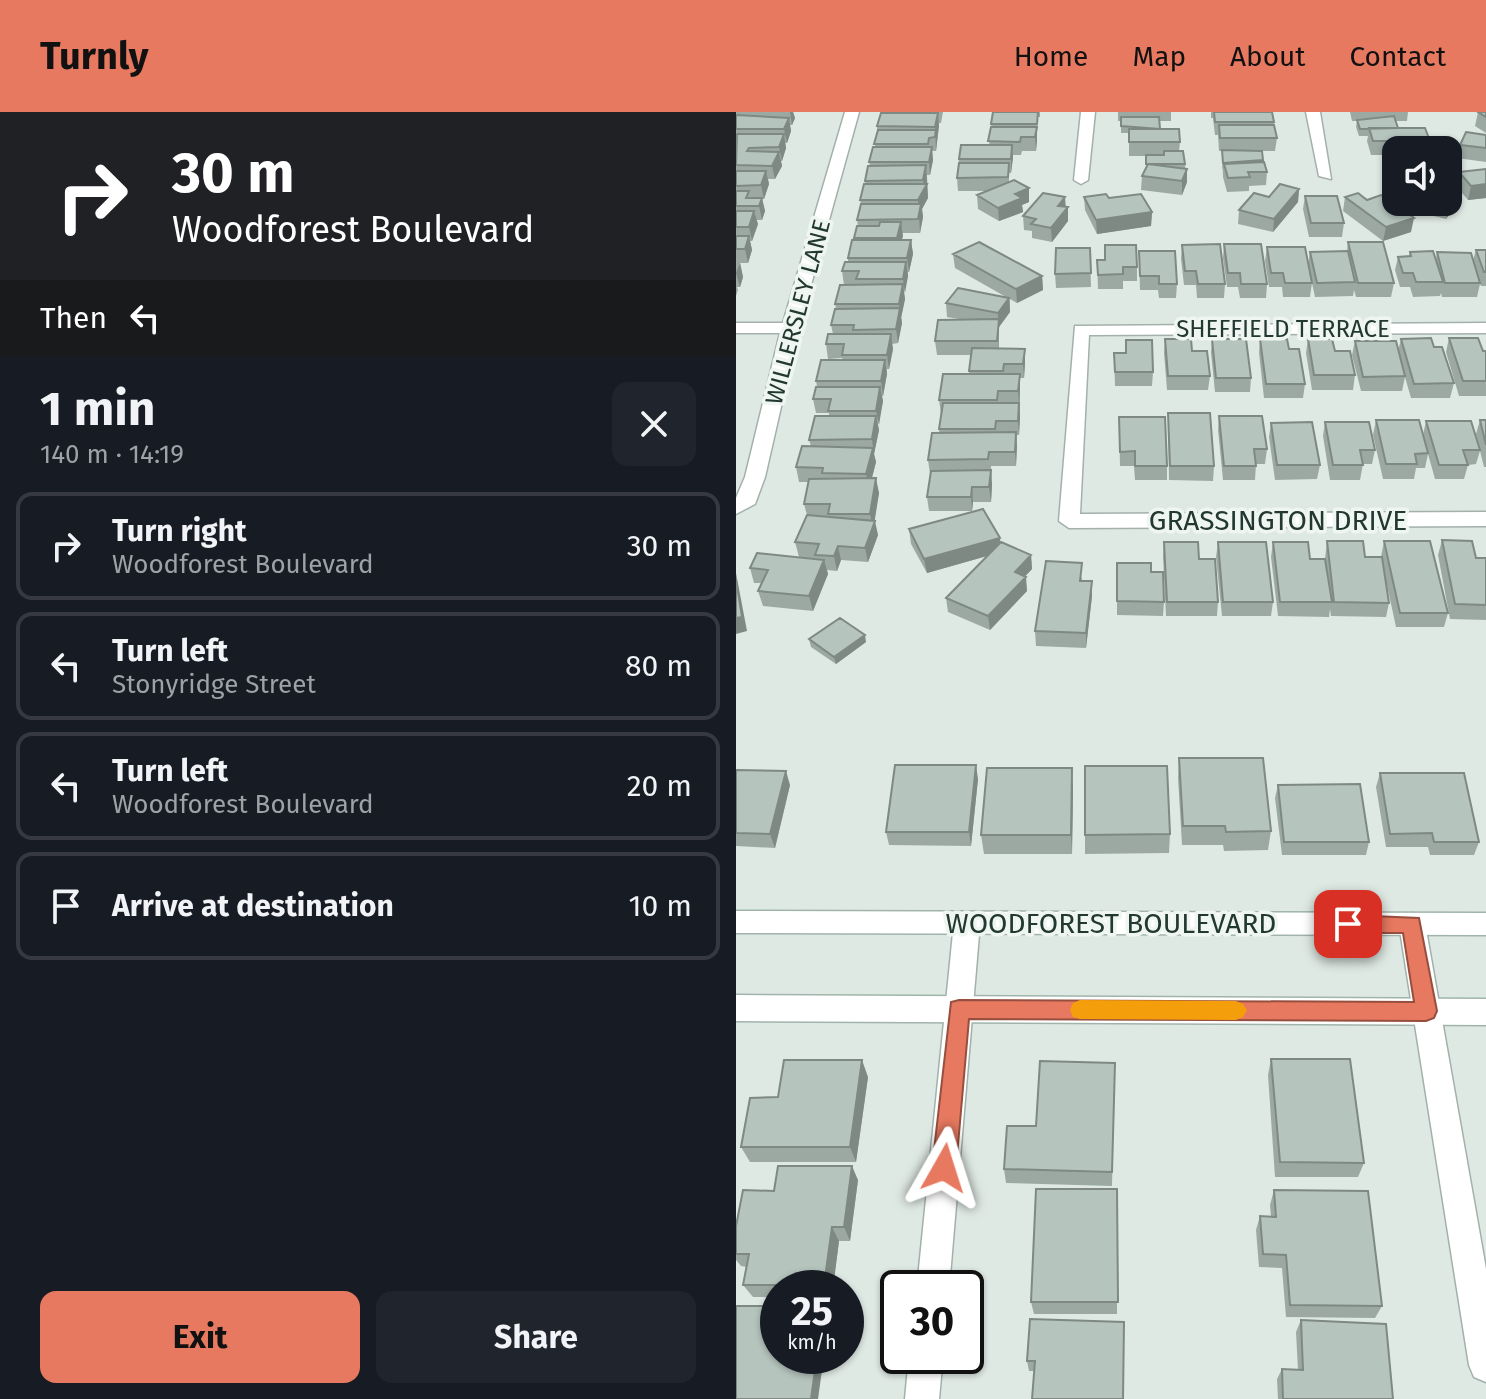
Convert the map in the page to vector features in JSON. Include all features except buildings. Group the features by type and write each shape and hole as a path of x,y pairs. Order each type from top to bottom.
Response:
{"street":[{"name":"WILLERSLEY LANE","path":"736,507 748,499 752,488 790,328 852,112"},
{"path":"1081,180 1088,112"},
{"path":"1313,112 1326,176"},
{"path":"736,328 790,328"},
{"name":"SHEFFIELD TERRACE","path":"1069,521 1081,330 1486,328"},
{"name":"GRASSINGTON DRIVE","path":"1069,521 1486,519"},
{"name":"WOODFOREST BOULEVARD","path":"736,922 1486,924"},
{"path":"935,1270 967,923"},
{"path":"1412,924 1486,1365"},
{"path":"736,1008 1486,1012"},
{"path":"922,1399 924,1374"}],"slow traffic":[{"path":"1080,1010 1236,1010"}],"route":[{"path":"944,1168 959,1009 1426,1011 1412,924 1348,924"}]}
